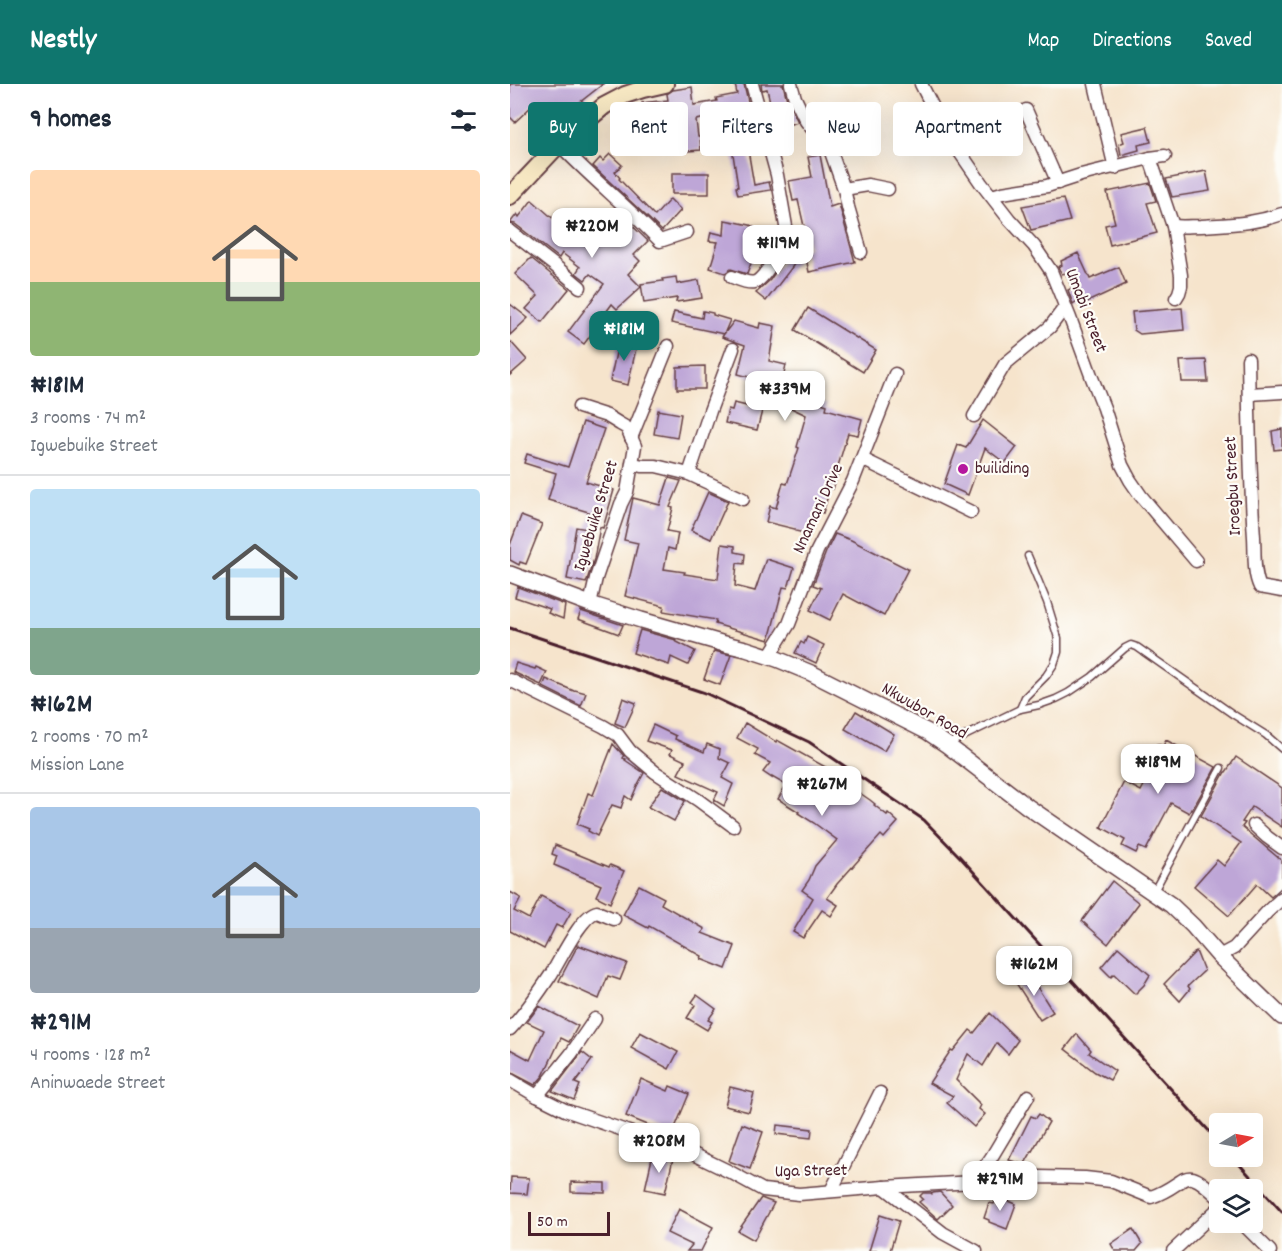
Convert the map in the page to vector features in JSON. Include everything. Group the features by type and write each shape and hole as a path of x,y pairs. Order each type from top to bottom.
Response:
{"main road":[{"path":"598,111 625,95 656,85"},
{"path":"510,196 548,156"}],"street":[{"path":"732,277 748,283 754,283 760,279 782,246 787,231 777,175 752,84"},
{"path":"791,84 806,121 831,152 844,189 861,252"},
{"name":"Umabi Street","path":"921,84 944,129 1009,219 1051,271 1104,408 1122,465 1141,496 1196,561"},
{"path":"1095,84 1115,168"},
{"path":"1026,110 1058,183"},
{"path":"571,156 660,241 687,232"},
{"path":"992,196 1047,186 1081,175 1165,156"},
{"path":"1150,158 1173,226 1181,275 1181,286 1176,298"},
{"path":"844,189 868,185 888,189"},
{"path":"1173,226 1185,228 1238,225 1282,214"},
{"path":"510,231 580,287"},
{"path":"974,416 1005,364 1050,327 1065,307"},
{"path":"631,438 668,346"},
{"path":"689,474 733,349"},
{"path":"1248,360 1249,394 1282,392"},
{"name":"Nnamani Drive","path":"769,656 789,624 817,551 853,481 895,374"},
{"name":"Iroegbu Street","path":"1249,394 1252,512 1258,585 1282,591"},
{"path":"579,407 607,416 627,428 631,438"},
{"name":"Igwebuike Street","path":"590,604 607,546 627,492 635,446 631,438"},
{"path":"862,459 971,512"},
{"path":"632,464 656,466 689,474 743,499"},
{"name":"Nkwubor Road","path":"510,574 590,604 769,656 811,673 928,732 1028,807 1153,892 1181,914 1219,956 1282,1017"},
{"path":"510,680 618,735 630,751 655,772 733,826"},
{"path":"1254,825 1282,848"},
{"path":"1219,956 1234,948 1282,898"},
{"path":"510,1029 552,973 577,930 590,914 597,912 614,919"},
{"path":"537,1096 596,1019"},
{"name":"Uga Street","path":"510,1080 565,1110 693,1154 763,1190 799,1194 1039,1177 1111,1181 1151,1197 1184,1178 1199,1180 1209,1189"},
{"path":"831,1191 880,1093"},
{"path":"974,1182 1028,1096"},
{"path":"884,1187 943,1233 976,1251"},
{"path":"1173,1251 1209,1217"},
{"path":"1252,1233 1270,1251"}],"lane":[{"path":"1020,709 1025,697 1046,676 1058,652 1058,638 1047,602 1028,556"},
{"path":"947,745 1020,709 1038,705 1068,693 1092,677 1131,645 1157,660 1266,735 1282,749"},
{"path":"1153,892 1221,768"}],"building":[{"path":"510,84 603,84 580,102 528,102 528,110 515,122 510,117"},
{"path":"735,84 744,84 748,102 711,102 717,101 716,98 737,94"},
{"path":"761,84 783,84 788,102 770,102 767,89 762,90"},
{"path":"692,87 694,105 700,104 700,119 696,120 700,150 688,151 688,102 651,102 668,100 667,94 673,90"},
{"path":"1147,127 1151,142 1138,145 1139,150 1121,155 1119,144 1124,142 1121,133"},
{"path":"610,154 622,165 615,172 619,179 655,216 670,199 681,210 662,231 593,166 600,158 603,161"},
{"path":"733,156 749,156 754,185 769,182 771,190 738,195 736,187 738,187"},
{"path":"820,156 830,207 839,204 855,262 809,272 804,249 809,248 798,200 793,201 789,181 812,177 808,157"},
{"path":"1206,171 1210,191 1172,197 1166,179"},
{"path":"672,173 709,173 709,194 672,194"},
{"path":"1150,183 1156,201 1147,203 1157,233 1110,245 1105,225 1115,223 1107,192"},
{"path":"1063,199 1070,221 1031,230 1022,206"},
{"path":"532,200 582,244 600,221 614,208 648,241 634,255 640,261 628,274 641,287 617,309 612,304 584,344 568,332 604,284 590,274 585,280 576,273 580,267 562,253 559,258 515,224 510,223 517,214 519,217"},
{"path":"725,220 750,225 775,239 768,253 757,247 747,274 731,269 725,273 710,268 718,242 709,241 711,232 724,235"},
{"path":"789,251 799,258 766,301 756,293 770,280"},
{"path":"1078,253 1090,279 1119,267 1126,284 1085,303 1078,300 1073,304 1068,290 1072,288 1066,273 1062,274 1058,267 1062,265 1061,261"},
{"path":"531,258 569,289 542,322 526,309 538,296 515,274"},
{"path":"676,277 677,284 699,280 702,298 676,302 677,298 644,303 641,284"},
{"path":"510,304 528,318 510,335"},
{"path":"808,308 876,350 863,372 795,330"},
{"path":"1182,308 1184,330 1140,334 1134,330 1132,312"},
{"path":"703,311 730,320 724,334 671,323 674,312 702,318"},
{"path":"734,321 759,328 760,323 775,326 769,361 786,365 781,387 827,405 826,409 862,419 858,435 848,433 833,489 830,488 823,513 815,511 810,534 766,522 770,506 776,508 783,483 787,484 799,448 797,447 806,415 770,398 769,407 763,407 757,430 725,423 728,409 732,410 734,403 751,407 753,378 738,374 745,345 722,337"},
{"path":"619,339 637,344 628,385 610,381"},
{"path":"510,341 527,360 510,375"},
{"path":"1206,360 1208,382 1182,382 1180,361"},
{"path":"705,366 705,389 677,389 677,367"},
{"path":"658,410 681,414 677,438 654,434"},
{"path":"983,420 1017,447 1005,463 985,448 968,495 944,484 958,445 966,448"},
{"path":"583,422 604,429 586,482 614,490 603,528 600,527 594,559 586,583 567,579 576,527 587,529 592,513 548,500 556,473 524,463 527,454 568,467"},
{"path":"1282,429 1282,449 1274,450 1272,431"},
{"path":"669,478 681,481 670,507 673,508 667,531 678,533 675,550 668,548 664,569 718,579 722,544 735,546 735,552 745,554 744,564 737,563 735,586 755,591 766,559 794,568 788,588 783,587 769,640 715,624 716,620 663,611 664,606 625,596 638,543 624,540 633,498 660,505"},
{"path":"708,492 728,501 711,539 691,530"},
{"path":"521,516 542,524 526,564 520,562 519,565 510,560 510,545"},
{"path":"835,534 908,569 884,616 843,594 830,620 810,610 821,588 813,585"},
{"path":"518,587 565,605 563,619 548,613 550,609 515,597"},
{"path":"581,611 623,625 619,634 578,619"},
{"path":"640,630 676,640 695,651 688,665 671,657 669,665 633,653"},
{"path":"807,637 824,645 816,663 795,653"},
{"path":"714,651 731,655 720,685 704,679"},
{"path":"516,663 547,672 541,685 513,672"},
{"path":"546,679 574,691 586,693 581,706 543,687"},
{"path":"623,698 636,703 625,727 615,723"},
{"path":"856,711 894,734 884,751 845,729"},
{"path":"745,723 829,769 828,771 898,822 884,838 881,835 837,884 827,898 838,905 831,916 822,910 803,938 793,932 813,898 802,890 815,866 837,840 778,799 786,785 763,772 770,763 755,755 758,749 737,738"},
{"path":"653,725 676,736 675,739 704,752 707,744 720,749 719,758 730,763 722,778 733,784 724,806 714,800 718,792 678,774 685,761 670,754 672,750 646,741"},
{"path":"1166,740 1216,767 1192,810 1189,813 1171,803 1146,850 1139,847 1136,853 1122,846 1125,840 1101,827 1124,782 1141,791 1155,764 1149,761 1157,744 1163,746"},
{"path":"613,744 625,760 644,773 631,800 625,796 621,808 612,805 597,836 588,831 589,829 577,824 588,793 593,795"},
{"path":"1236,757 1282,788 1282,827 1252,807 1242,822 1245,823 1242,827 1282,861 1282,887 1271,897 1257,884 1229,916 1194,886 1217,860 1224,866 1241,843 1201,816 1225,772"},
{"path":"662,787 685,801 674,821 648,807"},
{"path":"555,845 624,871 610,903 596,896 601,885 554,865 557,856 552,854"},
{"path":"1112,881 1139,903 1108,944 1082,921"},
{"path":"639,885 664,898 661,904 705,929 702,933 735,946 726,969 701,959 702,956 649,926 648,928 623,915"},
{"path":"510,892 521,898 514,911 529,919 541,896 571,912 562,928 556,925 544,949 510,931"},
{"path":"578,945 627,963 620,980 608,976 599,999 559,981"},
{"path":"1118,947 1150,975 1135,994 1114,974 1111,977 1101,967"},
{"path":"1196,951 1204,971 1188,986 1190,989 1180,1001 1164,984"},
{"path":"1029,974 1053,1012 1040,1020 1016,983"},
{"path":"697,995 716,1009 708,1020 712,1022 707,1030 687,1018 695,1005 692,1002"},
{"path":"539,1006 578,1026 569,1042 561,1038 543,1076 535,1085 510,1072 510,1049 530,1060 544,1030 527,1022"},
{"path":"990,1013 1018,1040 1008,1054 997,1043 983,1066 968,1054 956,1080 981,1105 979,1109 985,1114 974,1127 947,1103 953,1096 929,1083 951,1050 953,1051 970,1030 974,1033"},
{"path":"640,1032 678,1052 669,1069 631,1048"},
{"path":"1077,1034 1091,1050 1089,1053 1115,1071 1110,1080 1095,1072 1065,1049"},
{"path":"582,1052 592,1060 575,1083 580,1085 574,1100 552,1091"},
{"path":"641,1079 668,1091 670,1086 689,1094 672,1135 626,1116"},
{"path":"730,1087 754,1093 749,1112 725,1106"},
{"path":"1039,1114 1049,1122 1024,1165 1009,1160 1031,1116 1036,1118"},
{"path":"742,1124 763,1132 750,1169 729,1161"},
{"path":"777,1125 812,1129 811,1138 776,1134"},
{"path":"653,1154 673,1159 665,1193 645,1189"},
{"path":"511,1177 529,1178 527,1194 510,1193"},
{"path":"571,1182 605,1183 605,1193 571,1192"},
{"path":"940,1192 952,1205 938,1219 919,1202 923,1199 920,1196 923,1193"},
{"path":"997,1196 1016,1204 1007,1229 984,1218 989,1203 994,1204"},
{"path":"761,1198 774,1203 754,1240 738,1231"},
{"path":"679,1209 713,1227 701,1251 687,1251 692,1245 667,1233"},
{"path":"880,1215 899,1221 890,1251 869,1251"},
{"path":"1133,1229 1142,1244 1136,1251 1115,1251 1111,1244"}],"railway":[{"path":"510,628 705,693 809,742 924,820 1209,1131"},
{"path":"1242,1167 1282,1212"}],"place":[{"name":"builiding","path":"963,469"}]}
